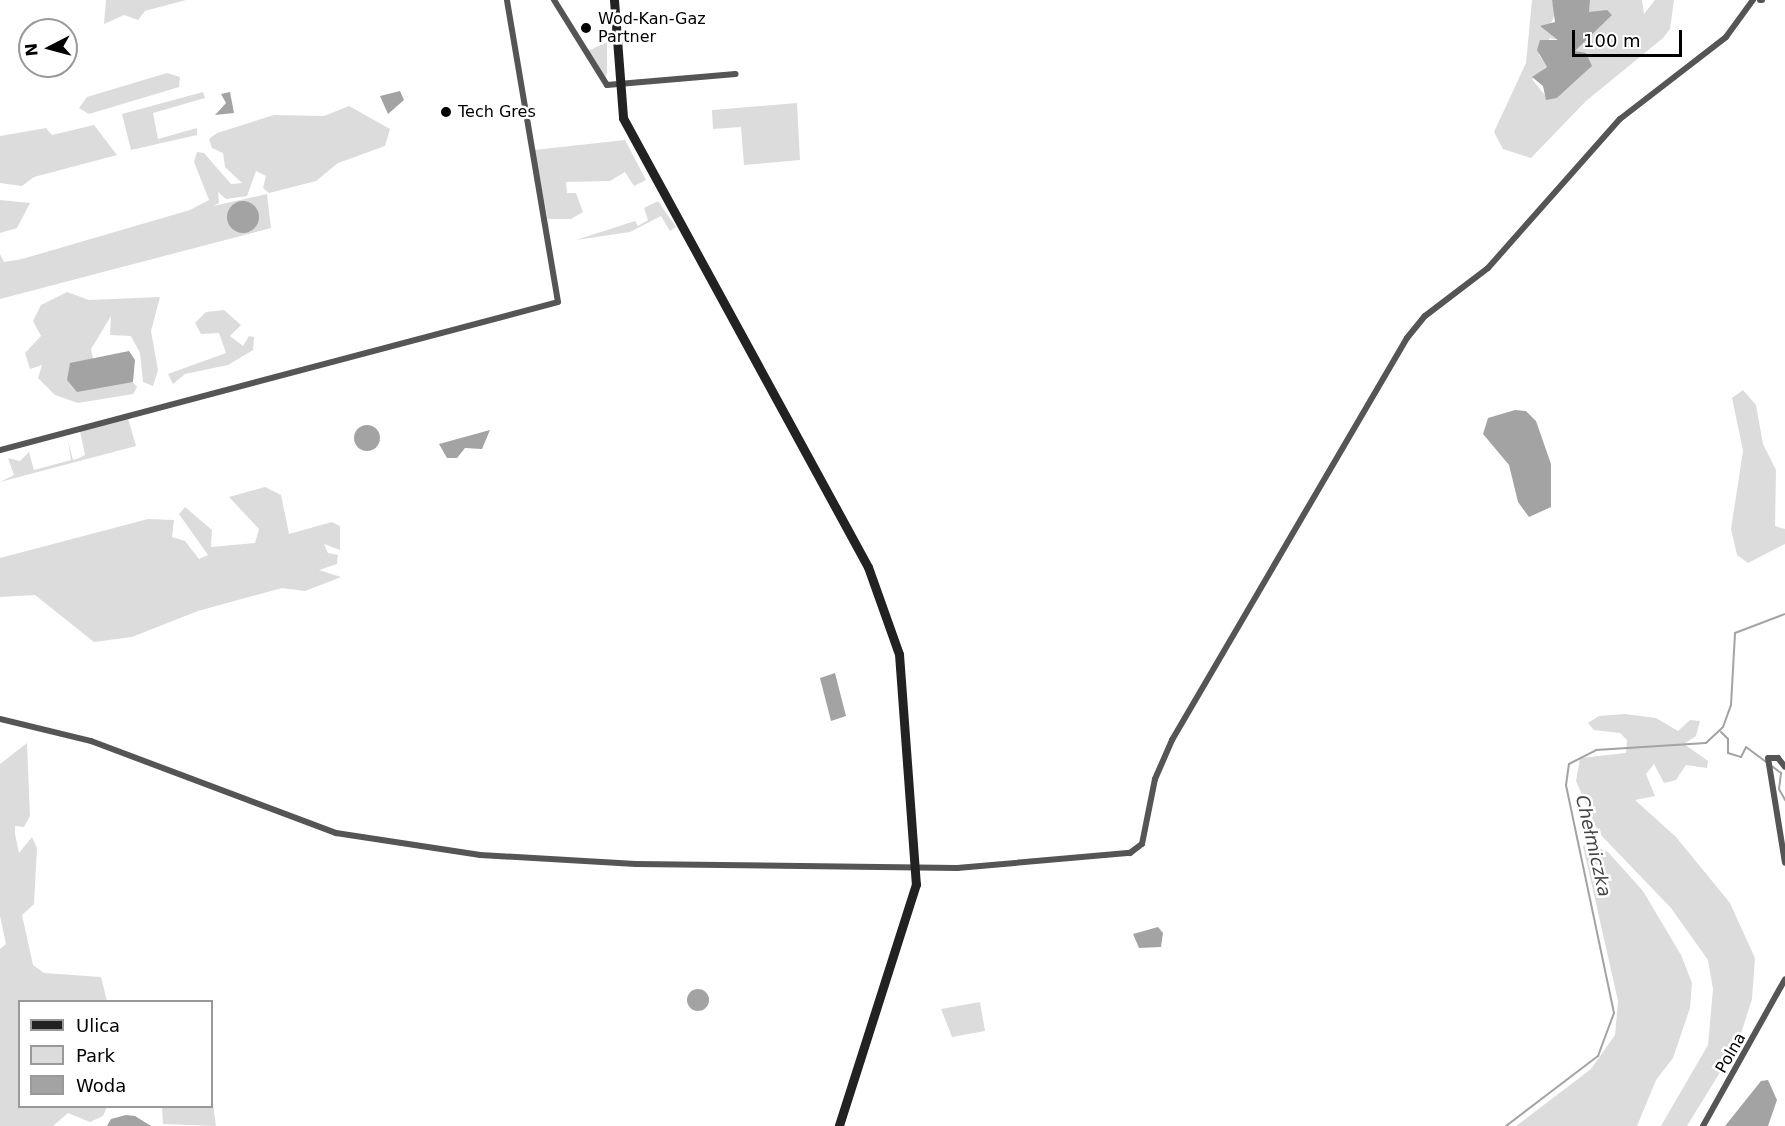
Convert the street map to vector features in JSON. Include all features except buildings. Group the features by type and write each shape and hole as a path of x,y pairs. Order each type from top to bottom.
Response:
{"main road":[{"path":"614,0 616,84 628,128 884,602 902,670 917,868 906,924 839,1126"}],"street":[{"path":"0,450 558,302 507,0"},
{"path":"554,0 598,78 616,84 736,74"},
{"path":"0,718 91,741 336,833 480,855 636,864 917,868 1108,858 1138,848 1169,745 1407,338 1425,316 1488,268 1615,124 1726,37 1753,0"},
{"path":"1785,767 1778,758 1768,760 1785,863"},
{"name":"Polna","path":"1703,1126 1780,992 1785,979"}],"green space":[{"path":"106,0 186,0 145,11 138,20 124,15 104,24"},
{"path":"1532,0 1552,0 1555,14 1547,32 1557,34 1558,40 1550,38 1539,55 1547,66 1532,79 1548,99 1557,98 1589,69 1587,54 1575,51 1612,14 1588,12 1590,0 1642,0 1644,14 1655,0 1674,0 1670,29 1663,38 1586,101 1531,158 1503,149 1494,132 1526,63"},
{"path":"607,42 607,73 605,78 586,52"},
{"path":"167,73 180,77 179,87 89,114 79,108 87,97"},
{"path":"203,92 205,98 153,113 158,139 197,128 197,135 131,150 122,114"},
{"path":"797,103 800,160 744,165 741,127 713,129 712,110"},
{"path":"349,106 390,129 385,146 338,163 316,181 269,193 263,188 266,176 256,171 247,196 226,199 218,192 219,203 213,206 267,194 271,228 0,299 0,254 4,262 22,259 190,210 209,200 194,162 197,152 204,153 231,184 242,183 225,167 223,153 212,148 209,139 217,133 274,115 324,116"},
{"path":"94,125 117,155 34,177 22,186 0,183 0,136 46,128 52,135"},
{"path":"625,140 646,180 634,186 625,172 610,181 566,182 567,193 576,193 583,212 571,219 548,219 551,236 534,150"},
{"path":"0,200 30,203 17,228 0,233"},
{"path":"658,201 676,227 670,231 661,216 630,232 576,240 635,221 638,226 648,220 644,208"},
{"path":"67,292 89,300 160,297 151,331 158,370 153,386 143,382 140,353 131,336 110,335 111,316 91,349 96,372 127,376 137,387 133,394 78,403 55,395 38,378 42,365 30,369 25,353 41,336 33,321 41,305"},
{"path":"224,310 241,325 230,336 243,346 249,336 254,337 253,350 228,365 185,374 173,384 168,374 226,353 219,333 201,334 195,323 206,312"},
{"path":"1743,390 1756,405 1763,444 1776,470 1775,526 1785,529 1785,544 1748,563 1737,555 1731,529 1743,451 1732,398"},
{"path":"128,418 136,446 0,482 14,475 8,458 20,461 29,452 34,470 71,460 68,441 73,460 79,458 85,455 80,431"},
{"path":"265,487 281,495 289,534 332,522 340,526 340,550 324,544 328,553 338,555 337,564 319,570 341,577 305,591 282,588 198,611 132,637 94,642 35,595 0,597 0,558 148,519 174,520 172,537 185,541 199,559 208,555 179,514 185,507 212,530 211,547 255,543 259,529 229,497"},
{"path":"1625,714 1656,718 1678,731 1690,720 1700,721 1696,736 1684,744 1708,761 1707,768 1686,765 1676,780 1664,783 1654,764 1646,774 1655,796 1635,800 1676,837 1730,903 1755,958 1752,999 1738,1043 1687,1126 1661,1126 1708,1045 1713,989 1708,960 1671,908 1598,832 1576,781 1580,758 1626,753 1627,740 1620,733 1594,730 1588,723 1599,716"},
{"path":"27,743 30,816 24,827 15,826 15,834 19,853 32,837 37,848 34,904 22,915 33,965 44,973 101,977 107,1000 18,1000 18,1108 107,1108 103,1116 90,1122 68,1113 53,1126 0,1126 0,949 6,944 0,916 0,764"},
{"path":"1588,843 1608,852 1643,891 1681,955 1692,983 1690,1008 1673,1058 1656,1080 1637,1126 1516,1126 1591,1069 1615,1035 1618,1001 1583,846"},
{"path":"980,1002 985,1031 952,1037 941,1009"},
{"path":"213,1104 216,1126 163,1124 162,1108 213,1108"}],"water":[{"path":"1552,0 1590,0 1589,12 1607,10 1612,15 1575,51 1586,53 1592,66 1557,98 1546,100 1543,86 1532,77 1547,67 1537,50 1540,40 1558,40 1540,26 1555,22"},
{"path":"400,91 404,100 388,114 380,96"},
{"path":"230,92 234,113 215,115 226,103 221,94"},
{"path":"243,201 254,206 259,217 254,228 243,233 232,228 227,217 232,206"},
{"path":"129,351 135,360 133,382 77,392 67,380 70,363"},
{"path":"1515,410 1526,411 1536,421 1551,464 1551,507 1529,517 1518,502 1509,465 1483,434 1488,418"},
{"path":"367,425 376,429 380,438 376,447 367,451 358,447 354,438 358,429"},
{"path":"490,430 482,449 465,448 457,458 447,458 439,444"},
{"path":"835,673 846,716 831,721 820,678"},
{"path":"1158,927 1163,933 1161,947 1139,948 1133,934"},
{"path":"698,989 706,992 709,1000 706,1008 698,1011 690,1008 687,1000 690,992"},
{"path":"1768,1080 1777,1100 1768,1126 1725,1126 1761,1081"},
{"path":"126,1115 135,1116 151,1126 107,1126 111,1119"}],"waterway":[{"name":"Chełmiczka","path":"1506,1126 1598,1056 1614,1013 1566,785 1569,764 1596,750 1706,743 1723,727 1731,705 1735,633 1785,614"},
{"path":"1721,732 1728,739 1728,753 1741,757 1746,747 1781,773 1779,789 1785,800"}],"place":[{"name":"Wod-Kan-Gaz Partner","path":"586,28"},
{"name":"Tech Gres","path":"446,112"}]}
